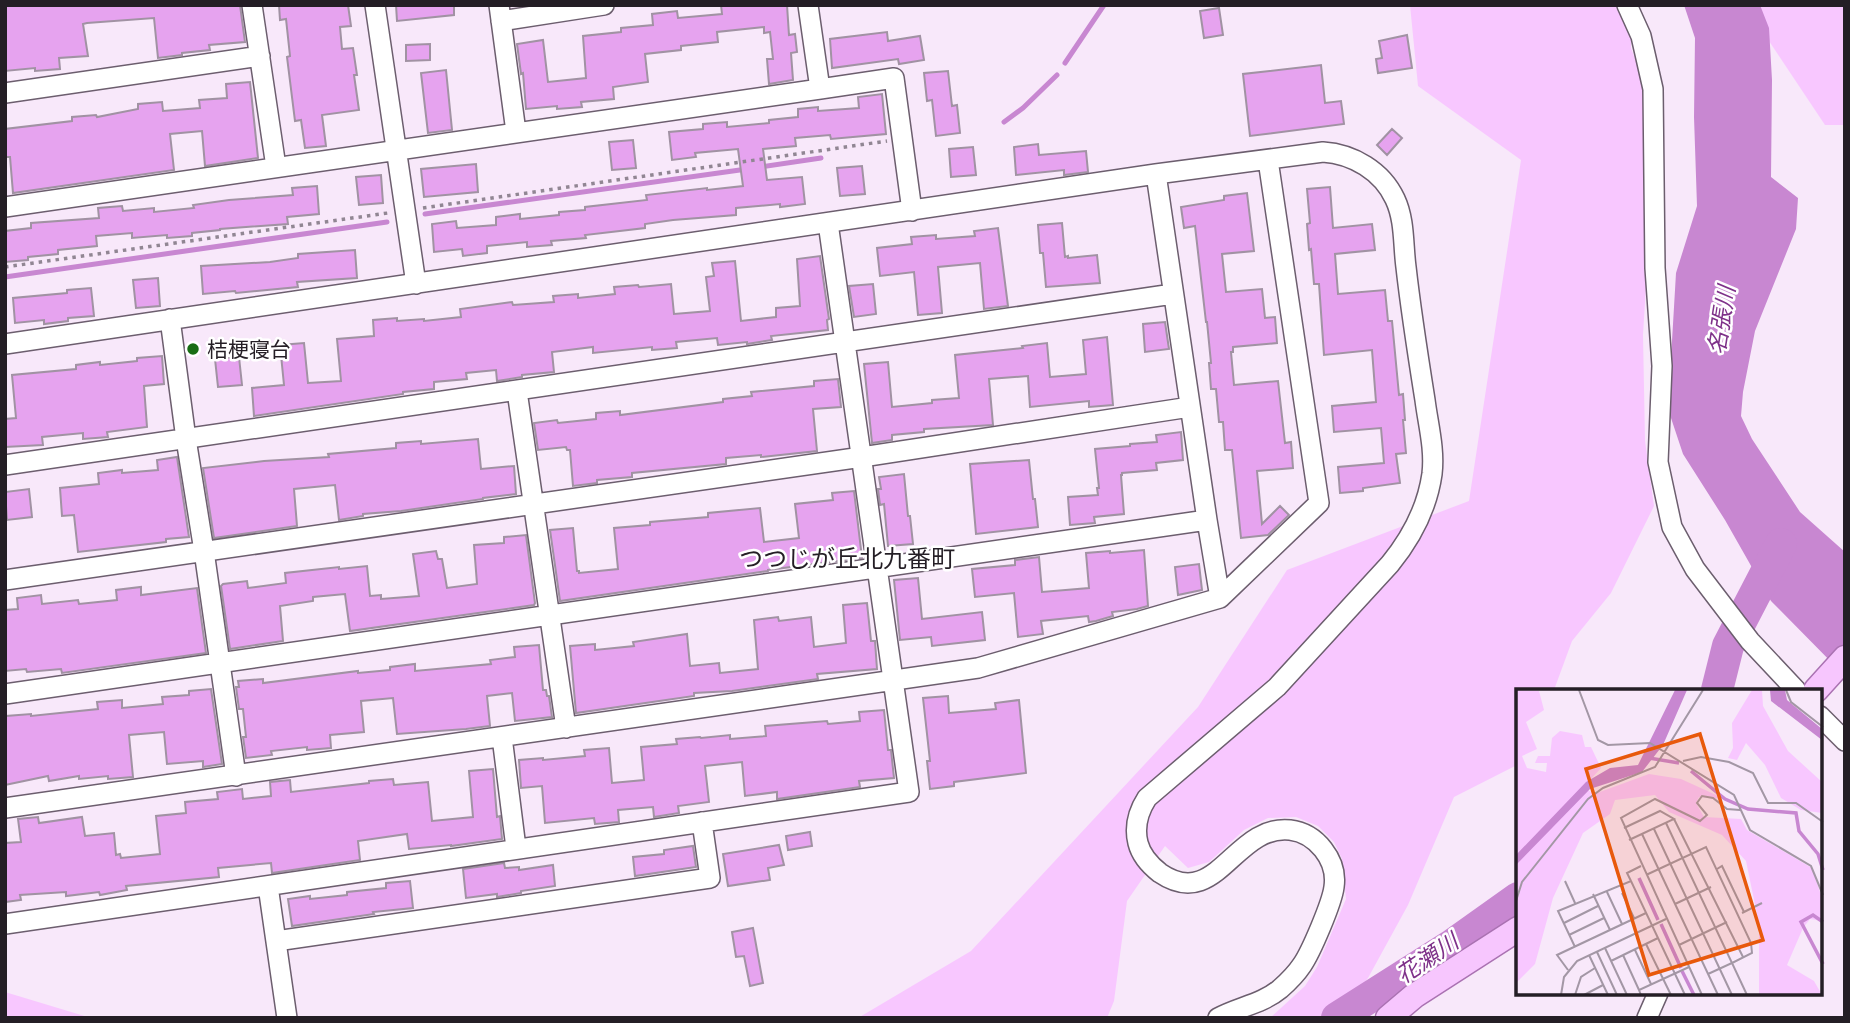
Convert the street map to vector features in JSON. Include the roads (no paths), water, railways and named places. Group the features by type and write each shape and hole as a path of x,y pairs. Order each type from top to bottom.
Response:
{"main road":[{"path":"1820,685 1845,658"},
{"path":"1388,1018 1414,996 1516,930"}],"street":[{"path":"252,5 276,167"},
{"path":"375,5 416,284"},
{"path":"516,132 500,13 604,5"},
{"path":"808,5 820,89"},
{"path":"1627,5 1641,36 1653,89 1655,268 1662,366 1658,461 1672,527 1695,569 1718,600 1794,689"},
{"path":"5,93 260,56"},
{"path":"5,207 894,78 912,211"},
{"path":"5,344 1156,174 1323,152 1351,157 1376,173 1395,199 1401,216 1432,471 1418,524 1390,564 1277,687 1147,798 1139,811 1138,844 1146,858 1158,871 1182,882 1203,880 1213,875 1258,835 1273,830 1292,830 1310,837 1323,849 1330,862 1334,887 1303,963 1294,976 1280,990 1265,999 1218,1018"},
{"path":"5,808 978,668 1220,598 1319,503 1268,159"},
{"path":"1156,174 1206,520 1220,598"},
{"path":"5,923 909,792 828,222"},
{"path":"5,466 1173,295"},
{"path":"170,319 236,776"},
{"path":"517,391 566,728"},
{"path":"5,580 1190,408"},
{"path":"5,694 1206,520"},
{"path":"1822,718 1845,741"},
{"path":"502,737 516,848"},
{"path":"276,941 710,878 702,822"},
{"path":"268,886 287,1018"},
{"path":"1647,1018 1657,995"}],"water":[{"name":"名張川","path":"1684,5 1760,5 1769,28 1772,80 1771,177 1798,198 1796,229 1755,331 1741,416 1752,439 1800,512 1845,552 1845,676 1771,601 1725,520 1683,454 1668,409 1676,273 1697,206 1695,38"}],"waterway":[{"path":"1065,63 1104,5"},
{"path":"1004,122 1023,108 1057,75"},
{"path":"760,167 821,158"},
{"path":"425,214 747,169"},
{"path":"5,277 387,222"},
{"name":"花瀬川","path":"1717,689 1728,646 1781,544"},
{"name":"花瀬川","path":"1337,1018 1452,945 1516,899"}],"place":[{"name":"桔梗寝台","path":"193,349"}],"district":[{"name":"つつじが丘北九番町","path":"847,558"}]}
